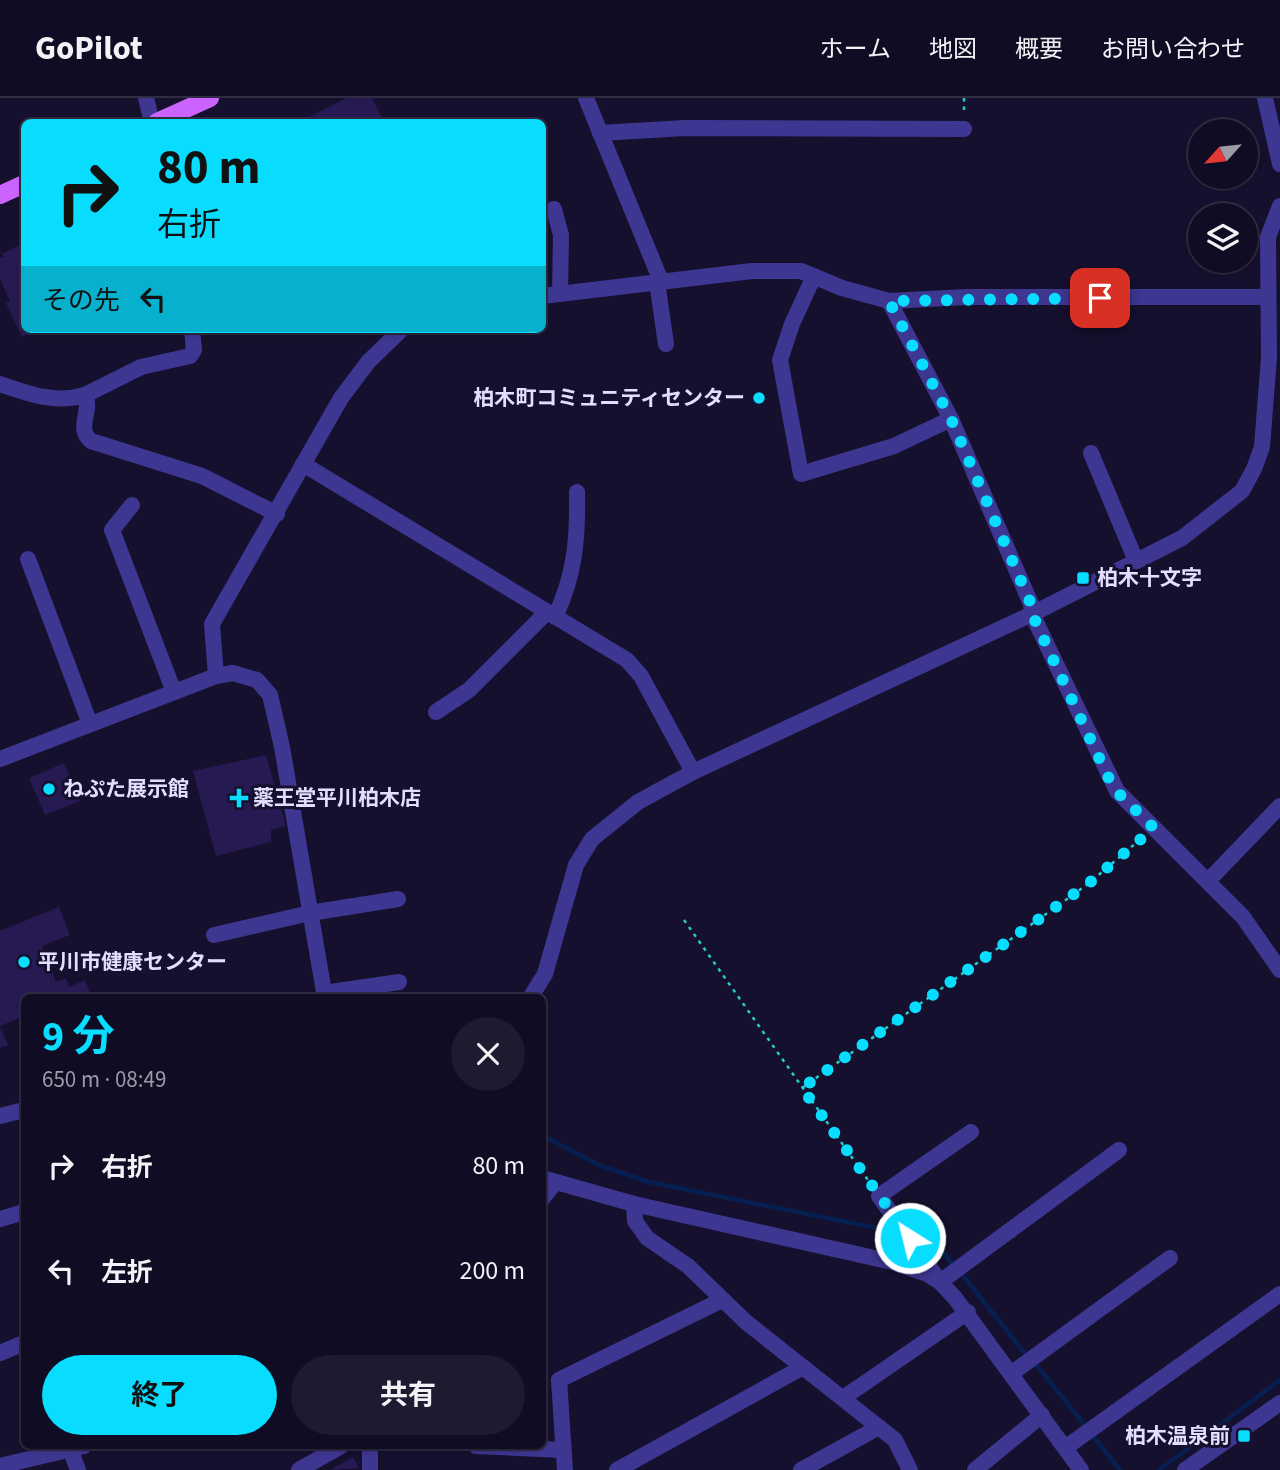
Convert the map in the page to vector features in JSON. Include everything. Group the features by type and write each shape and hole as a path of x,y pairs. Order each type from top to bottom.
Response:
{"main road":[{"path":"162,119 211,98"},
{"path":"0,195 21,185"}],"street":[{"path":"146,98 154,119"},
{"path":"586,98 659,282 666,344"},
{"path":"1265,98 1280,164"},
{"path":"600,133 685,128 964,129"},
{"path":"532,994 545,974 576,866 592,839 638,802 693,772 1032,614 1182,538 1242,491 1262,447 1274,358 1268,297 1268,237 1280,206"},
{"path":"554,209 561,235 560,294"},
{"path":"546,296 752,271 801,271 842,288 889,301 967,297 1268,297"},
{"path":"814,276 792,324 780,359 801,474 894,446 951,419"},
{"path":"889,301 951,419 1031,604 1032,614 1116,791 1208,881 1275,952 1280,970"},
{"path":"0,384 44,398 68,400 85,395 141,366 190,356 194,350 192,333"},
{"path":"216,676 212,624 341,398 368,362 398,333"},
{"path":"85,395 88,402 83,428 85,436 92,441 202,476 277,514"},
{"path":"1091,453 1136,561"},
{"path":"303,464 626,660 634,668 693,772"},
{"path":"436,712 469,690 551,615 573,570 578,545 577,492"},
{"path":"132,505 112,530 174,692"},
{"path":"28,559 90,724"},
{"path":"0,758 216,676 233,673 257,680 270,695 282,747 324,994"},
{"path":"1208,881 1280,806"},
{"path":"214,935 310,913 398,899"},
{"path":"330,994 399,982"},
{"path":"0,1116 21,1111"},
{"path":"971,1132 879,1195 940,1282 968,1312 1081,1470"},
{"path":"940,1282 1119,1150"},
{"path":"548,1181 634,1204 892,1262 940,1282"},
{"path":"634,1204 635,1221 647,1238 688,1266 722,1300 895,1440 910,1470"},
{"path":"0,1219 21,1213"},
{"path":"1012,1373 1170,1258"},
{"path":"1065,1448 1280,1294"},
{"path":"565,1470 559,1380 722,1300"},
{"path":"843,1398 968,1312"},
{"path":"0,1353 21,1344"},
{"path":"617,1470 803,1367"},
{"path":"1185,1470 1280,1403"},
{"path":"975,1470 1042,1415"},
{"path":"801,1470 879,1427"},
{"path":"0,1465 66,1449"},
{"path":"74,1449 78,1470"},
{"path":"299,1470 336,1449"},
{"path":"370,1449 370,1470"},
{"path":"540,1449 562,1450"}],"path":[{"path":"802,1088 1088,884 1154,828"},
{"path":"684,920 879,1195"}],"building":[{"path":"347,98 372,98 382,119 305,119"},
{"path":"21,244 21,333 31,333 22,337 6,303 10,301 0,279 0,258 4,257 2,254"},
{"name":"薬王堂平川柏木店","path":"266,755 286,826 271,830 271,842 216,856 193,771"},
{"path":"64,763 80,801 45,815 29,778"},
{"name":"平川市健康センター","path":"59,907 70,935 42,946 56,982 66,978 69,987 85,980 90,994 21,994 21,1017 0,1026 0,931"},
{"path":"0,1027 8,1045 0,1048"},
{"path":"353,1457 359,1468 330,1470"}],"waterway":[{"path":"546,1137 601,1166 649,1182 897,1232"},
{"path":"913,1235 932,1241 955,1266"},
{"path":"961,1273 1027,1356"},
{"path":"1033,1361 1087,1428"},
{"path":"1159,1470 1280,1380"},
{"path":"1092,1435 1120,1470"}],"place":[{"name":"柏木町コミュニティセンター","path":"759,398"},
{"name":"柏木十文字","path":"1083,578"},
{"name":"ねぷた展示館","path":"49,789"},
{"name":"薬王堂平川柏木店","path":"239,798"},
{"name":"平川市健康センター","path":"24,962"},
{"name":"柏木温泉前","path":"1244,1436"}],"route":[{"path":"910,1238 802,1088 1088,884 1154,828 1116,791 1107,775 1032,614 1031,604 951,419 889,301 967,297 1100,298"}]}
